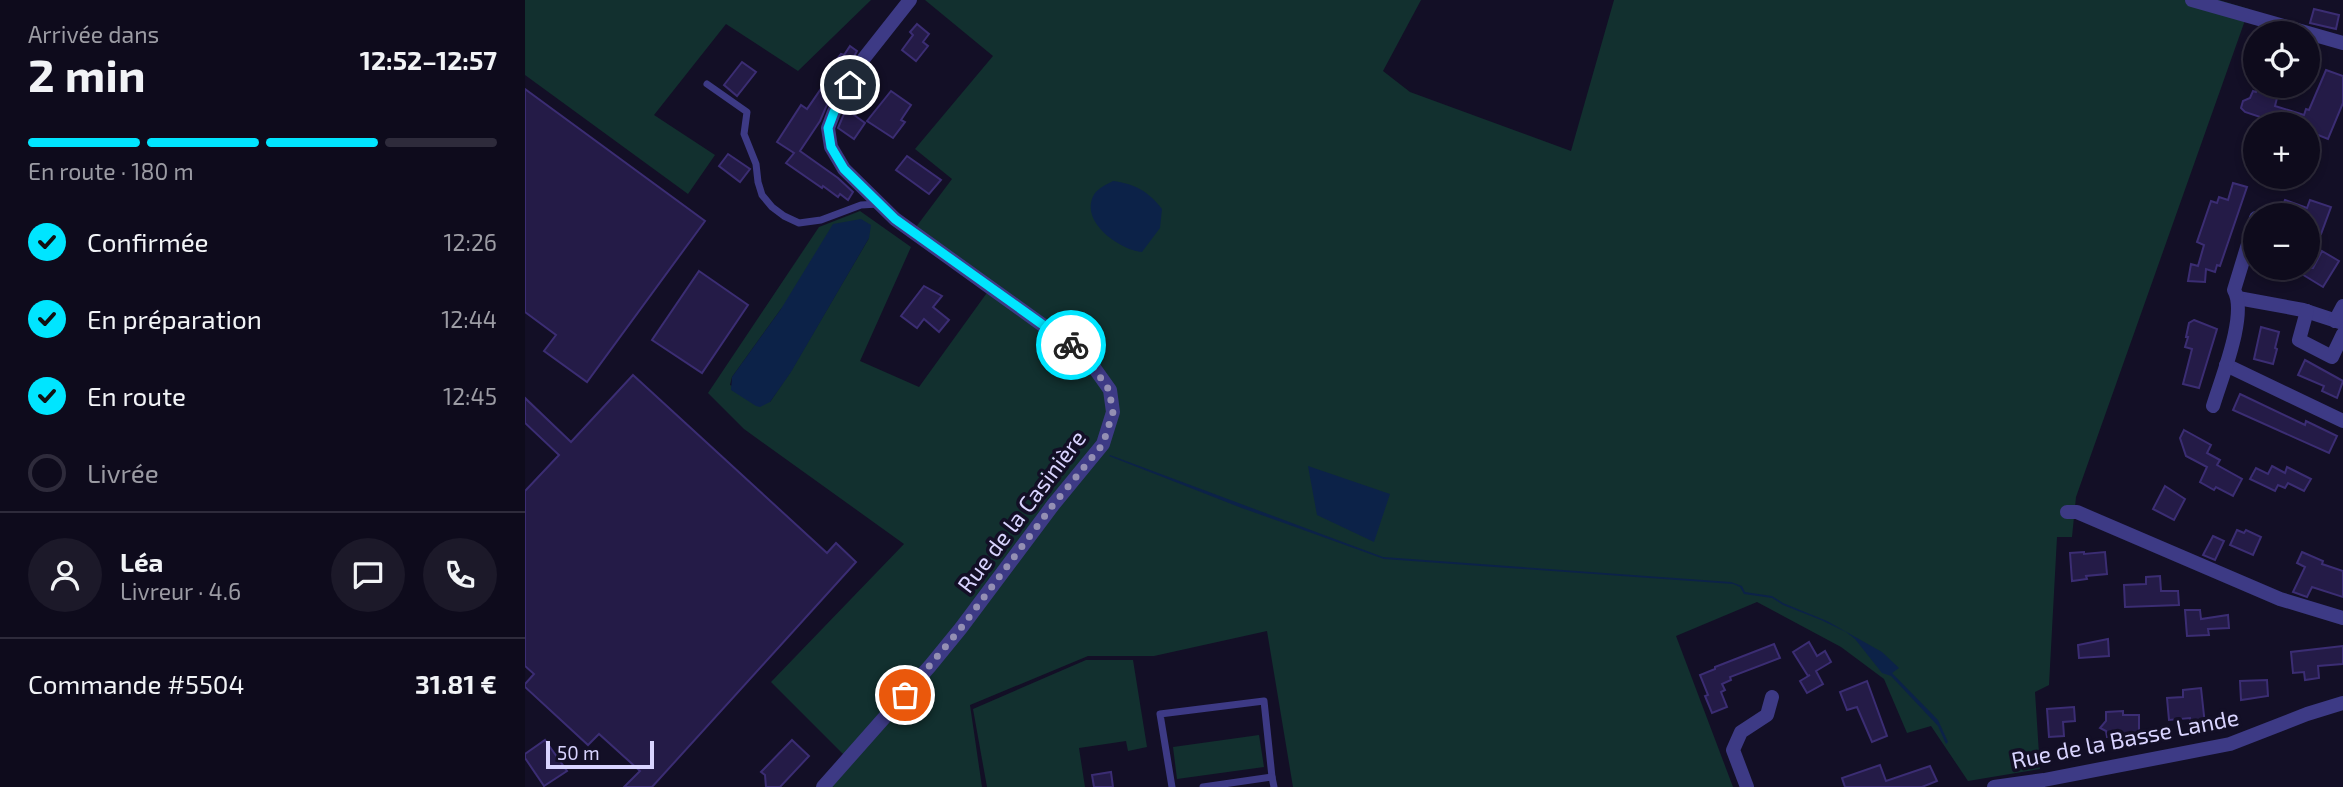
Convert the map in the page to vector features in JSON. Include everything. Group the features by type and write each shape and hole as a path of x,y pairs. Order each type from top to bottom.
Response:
{"street":[{"name":"Rue de la Casinière","path":"823,787 961,628 1053,505 1103,444 1113,412 1109,390 1083,352 986,286 895,219 844,169 831,147 828,128 834,112 861,62 910,0"},
{"path":"2192,0 2343,43"},
{"path":"2213,406 2238,320 2238,298 2234,290 2243,261"},
{"path":"2238,298 2307,311 2339,322 2343,306"},
{"path":"2307,311 2299,340 2332,357 2343,334"},
{"path":"2226,365 2343,421"},
{"path":"2067,512 2077,512 2280,599 2343,618"},
{"path":"1747,787 1733,750 1741,732 1767,715 1772,697"},
{"name":"Rue de la Basse Lande","path":"1994,787 2230,744 2343,703"}],"lane":[{"path":"707,84 747,112 744,134 756,164 762,195 784,216 799,223 821,220 861,205 878,204"},
{"path":"1172,787 1160,714 1264,701 1274,787"},
{"path":"1205,787 1240,784 1272,777"}],"green space":[{"path":"525,0 871,0 798,71 726,24 654,115 715,155 688,194 525,75"},
{"path":"925,0 1421,0 1383,71 1410,92 1571,151 1614,0 2219,0 2249,9 2076,497 2072,537 2057,537 2049,685 2035,692 2040,769 1968,781 1931,726 1907,733 1884,679 1841,647 1757,602 1676,636 1733,787 1293,787 1267,631 1154,656 1088,656 970,705 982,787 829,787 852,763 771,682 904,544 744,429 708,393 819,227 860,211 911,247 860,361 919,387 994,283 916,227 952,179 915,149 993,56","holes":["869,238 770,402 730,385 732,377 781,309"]},
{"path":"1086,660 1133,660 1147,747 1128,751 1126,741 1079,748 1085,787 987,787 973,709"},
{"path":"1259,735 1264,767 1177,779 1173,747"}],"water":[{"path":"1113,181 1141,189 1162,209 1160,228 1142,252 1112,240 1096,223 1091,203 1095,193"},
{"path":"861,219 871,225 869,238 791,372 770,402 756,406 731,390 732,377 781,309 833,224"},
{"path":"1110,455 1383,557 1731,582 1742,586 1745,592 1772,596 1827,621 1882,652 1899,668 1892,673 1938,720 1948,742 1946,744 1938,726 1891,676 1882,673 1855,639 1846,632 1772,598 1744,594 1740,587 1733,584 1384,559 1239,507"},
{"path":"1308,466 1390,494 1374,542 1317,515"}],"building":[{"path":"2314,9 2339,15 2336,29 2320,25 2320,21 2311,21"},
{"path":"917,24 929,34 923,42 928,46 916,61 902,50"},
{"path":"850,46 857,51 820,121 800,151 853,192 848,200 840,194 838,197 823,186 822,188 786,163 794,153 777,142 801,105 807,109 829,77 826,74"},
{"path":"742,62 756,72 737,96 724,85"},
{"path":"2326,70 2343,76 2343,103 2328,139 2320,136 2320,112 2305,112 2306,109 2309,110 2314,98 2320,98 2320,84"},
{"path":"525,89 705,221 587,382 544,351 556,335 525,312"},
{"path":"891,91 911,105 901,120 905,122 893,138 867,121"},
{"path":"2250,98 2277,98 2275,106 2294,112 2245,112 2241,108 2243,101"},
{"path":"846,109 865,123 854,139 838,128"},
{"path":"728,154 750,169 740,182 719,166"},
{"path":"907,156 941,180 929,194 896,170"},
{"path":"2233,183 2246,189 2220,266 2217,265 2215,272 2206,269 2205,282 2188,281 2191,264 2198,266 2204,245 2197,242 2211,201 2217,203 2219,197 2228,200"},
{"path":"2320,203 2331,207 2320,234"},
{"path":"2322,251 2339,261 2323,287 2312,280 2320,280"},
{"path":"699,271 748,305 702,373 652,340"},
{"path":"924,286 942,296 933,307 949,320 939,332 924,319 917,328 901,316"},
{"path":"2194,320 2217,329 2199,388 2183,384 2192,349 2185,347 2186,337 2189,323"},
{"path":"2261,327 2279,332 2273,364 2254,359"},
{"path":"2305,360 2343,381 2337,398 2322,391 2324,386 2298,375"},
{"path":"633,375 827,553 836,543 856,562 652,787 624,787 640,771 599,734 588,745 525,687 534,674 525,666 525,491 559,455 525,423 525,398 571,442"},
{"path":"2240,394 2305,425 2306,421 2337,436 2329,453 2233,410"},
{"path":"2184,430 2211,445 2207,453 2220,460 2217,465 2242,479 2233,496 2200,482 2207,467 2186,456 2180,438"},
{"path":"2272,466 2285,473 2287,467 2311,479 2304,491 2288,483 2285,488 2278,485 2275,491 2250,479 2256,468 2268,474"},
{"path":"2165,486 2185,499 2174,520 2153,509"},
{"path":"2237,530 2244,533 2246,530 2261,537 2253,555 2230,545"},
{"path":"2213,536 2224,541 2215,560 2203,555"},
{"path":"2105,552 2107,574 2086,576 2087,579 2072,581 2070,553"},
{"path":"2302,552 2323,561 2322,564 2343,571 2343,597 2312,587 2307,597 2293,592 2305,567 2297,563"},
{"path":"2160,576 2161,591 2178,591 2179,605 2125,607 2124,585 2146,584 2146,577"},
{"path":"2185,610 2200,610 2201,619 2228,615 2229,628 2208,629 2209,635 2187,636"},
{"path":"2108,639 2109,656 2079,658 2078,645"},
{"path":"1809,642 1817,656 1825,651 1831,662 1816,671 1823,684 1807,693 1800,681 1810,675 1808,676 1793,652"},
{"path":"1774,644 1780,658 1730,677 1731,680 1722,684 1725,690 1721,692 1727,707 1712,713 1700,675"},
{"path":"2343,646 2343,664 2318,666 2319,678 2305,680 2304,672 2293,673 2291,652"},
{"path":"2267,680 2268,696 2241,700 2240,681"},
{"path":"1867,681 1887,736 1872,742 1857,707 1847,710 1840,692"},
{"path":"2201,688 2205,725 2191,727 2190,718 2169,720 2167,698 2183,697 2183,690"},
{"path":"2074,707 2075,721 2063,722 2064,736 2049,737 2047,709"},
{"path":"2123,711 2123,715 2139,715 2139,735 2107,737 2106,731 2100,728 2106,721 2106,712"},
{"path":"545,740 567,771 544,786 525,754"},
{"path":"792,740 809,756 780,787 766,787 765,775 761,772"},
{"path":"1880,765 1886,781 1930,766 1937,781 1922,787 1845,787 1842,778"},
{"path":"1111,772 1113,787 1094,787 1092,775"}],"way so far":[{"path":"905,695 961,628 1053,505 1103,444 1113,412 1109,390 1083,352 1071,345"}],"route":[{"path":"850,85 828,128 831,147 844,169 895,219 1071,345"}]}
